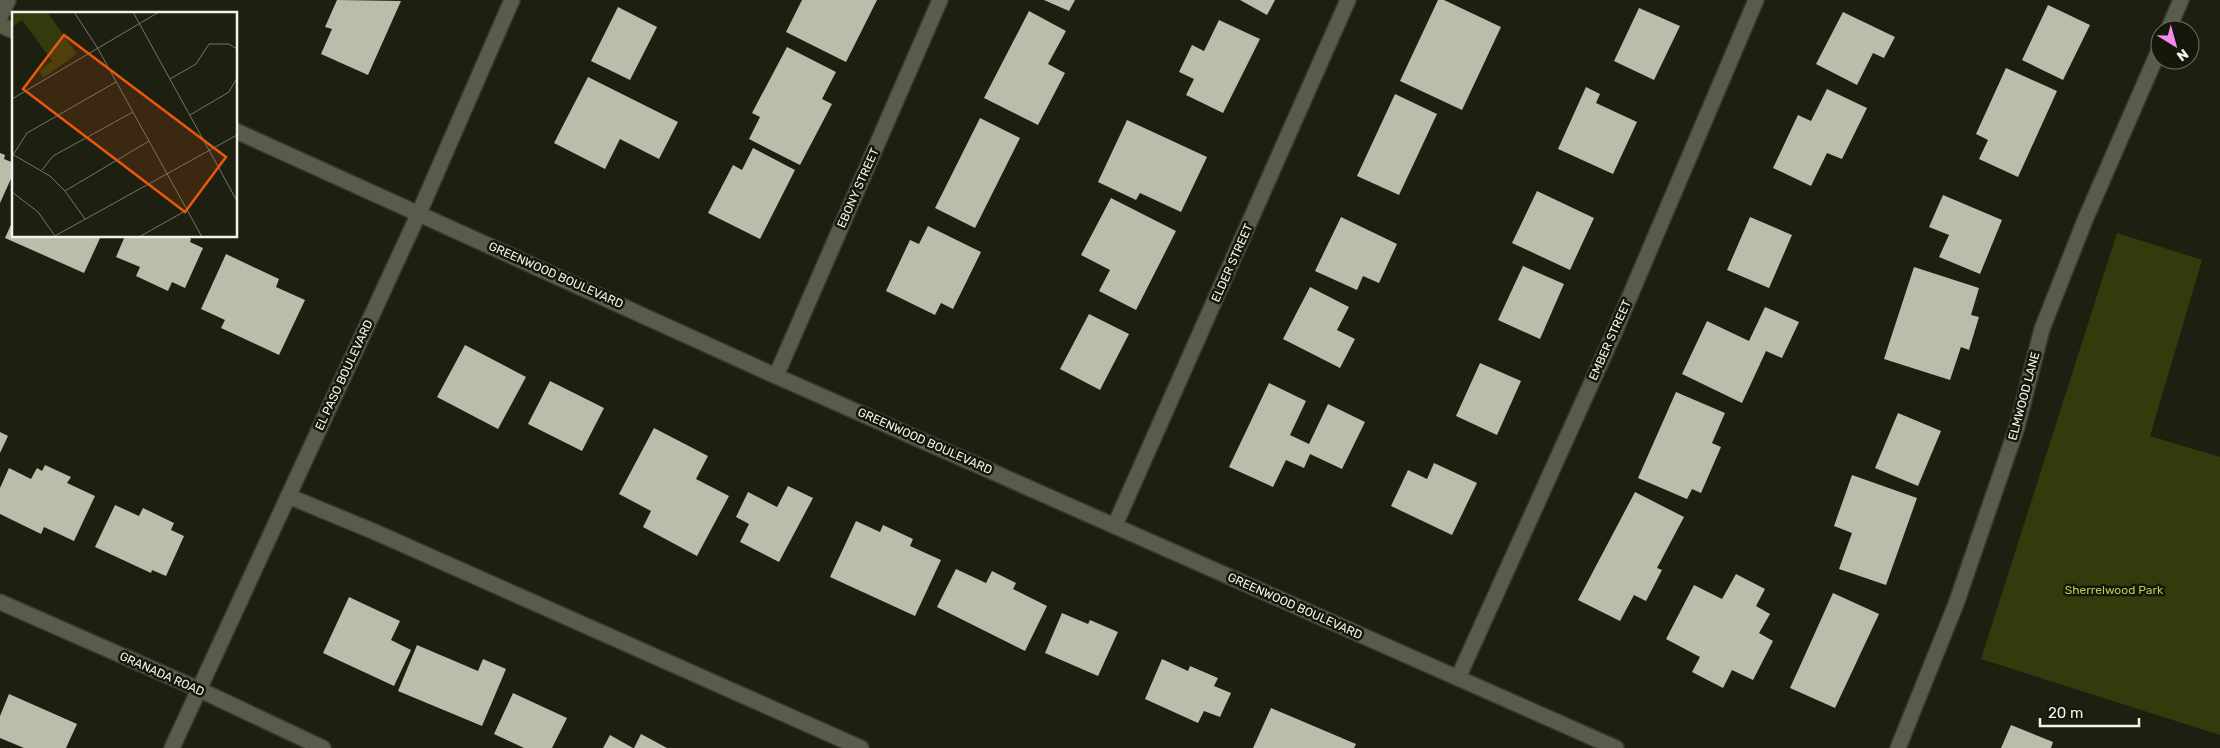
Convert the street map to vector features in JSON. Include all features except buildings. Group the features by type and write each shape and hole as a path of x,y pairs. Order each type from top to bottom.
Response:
{"street":[{"path":"0,17 8,0"},
{"name":"EL PASO BOULEVARD","path":"172,748 419,213 512,0"},
{"name":"EBONY STREET","path":"776,376 940,0"},
{"name":"ELDER STREET","path":"1115,525 1348,0"},
{"name":"EMBER STREET","path":"1458,678 1615,330 1756,0"},
{"path":"2172,20 2181,0"},
{"path":"0,25 12,30"},
{"name":"ELMWOOD LANE","path":"1898,748 1956,604 2017,427 2042,329 2085,220 2150,70"},
{"name":"GREENWOOD BOULEVARD","path":"238,132 776,376 1616,748"},
{"path":"288,496 375,532 861,748"},
{"name":"GRANADA ROAD","path":"0,602 198,689 324,748"}],"green space":[{"name":"Sherrelwood Park","path":"2117,233 2202,260 2150,436 2220,457 2220,735 1981,659"}]}
